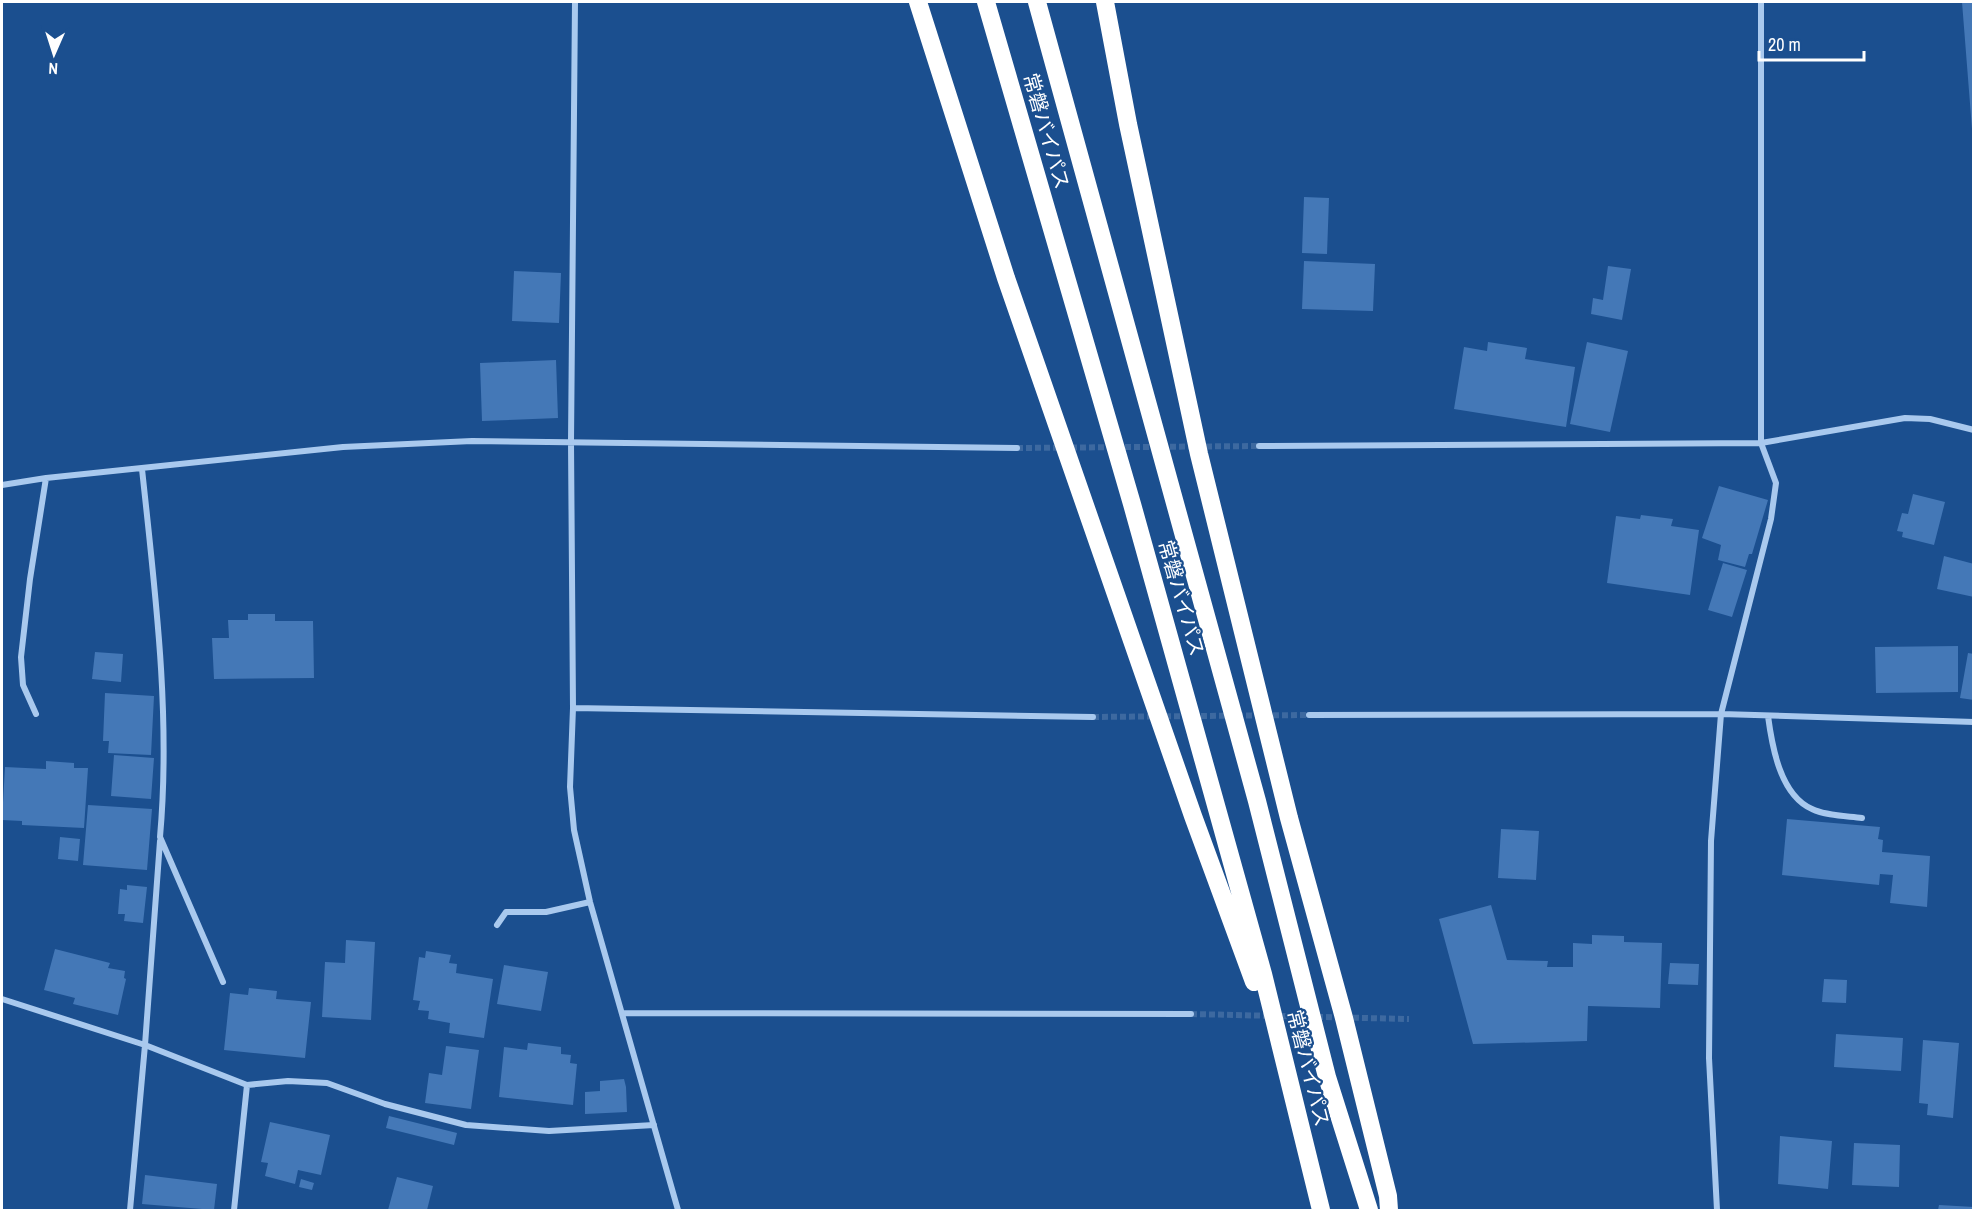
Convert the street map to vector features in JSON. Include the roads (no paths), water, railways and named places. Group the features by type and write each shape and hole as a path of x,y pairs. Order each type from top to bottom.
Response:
{"highway":[{"path":"918,2 1006,278 1193,816 1284,1062"},
{"name":"常磐バイパス","path":"986,2 1132,504 1263,974 1321,1210"},
{"name":"常磐バイパス","path":"1037,2 1257,801 1327,1077 1369,1210"},
{"path":"1105,2 1128,124 1204,475 1289,818 1344,1018 1388,1196 1389,1210"}],"street":[{"path":"575,2 571,442 573,708 570,787 573,819 590,902 678,1210"},
{"path":"1717,1210 1709,1035 1711,841 1721,714 1771,519 1776,483 1761,443 1761,2"},
{"path":"1259,446 1761,443 1905,418 1930,419 1974,430"},
{"path":"2,485 46,478 343,447 472,441 1017,448"},
{"path":"130,1210 163,811 163,689 142,469"},
{"path":"36,714 23,685 21,657 30,579 46,478"},
{"path":"573,708 1093,717"},
{"path":"1309,716 1721,714 1974,722"},
{"path":"1768,716 1772,744 1786,783 1802,803 1814,810 1862,818"},
{"path":"160,837 223,982"},
{"path":"497,925 506,912 546,912 590,902"},
{"path":"2,999 145,1045 247,1085 288,1081 327,1083 385,1104 466,1125 549,1131 654,1125"},
{"path":"622,1013 1191,1014"},
{"path":"234,1210 247,1085"}],"tunnel":[{"path":"1017,448 1259,446"},
{"path":"1093,717 1309,715"},
{"path":"1191,1014 1409,1019"}]}
